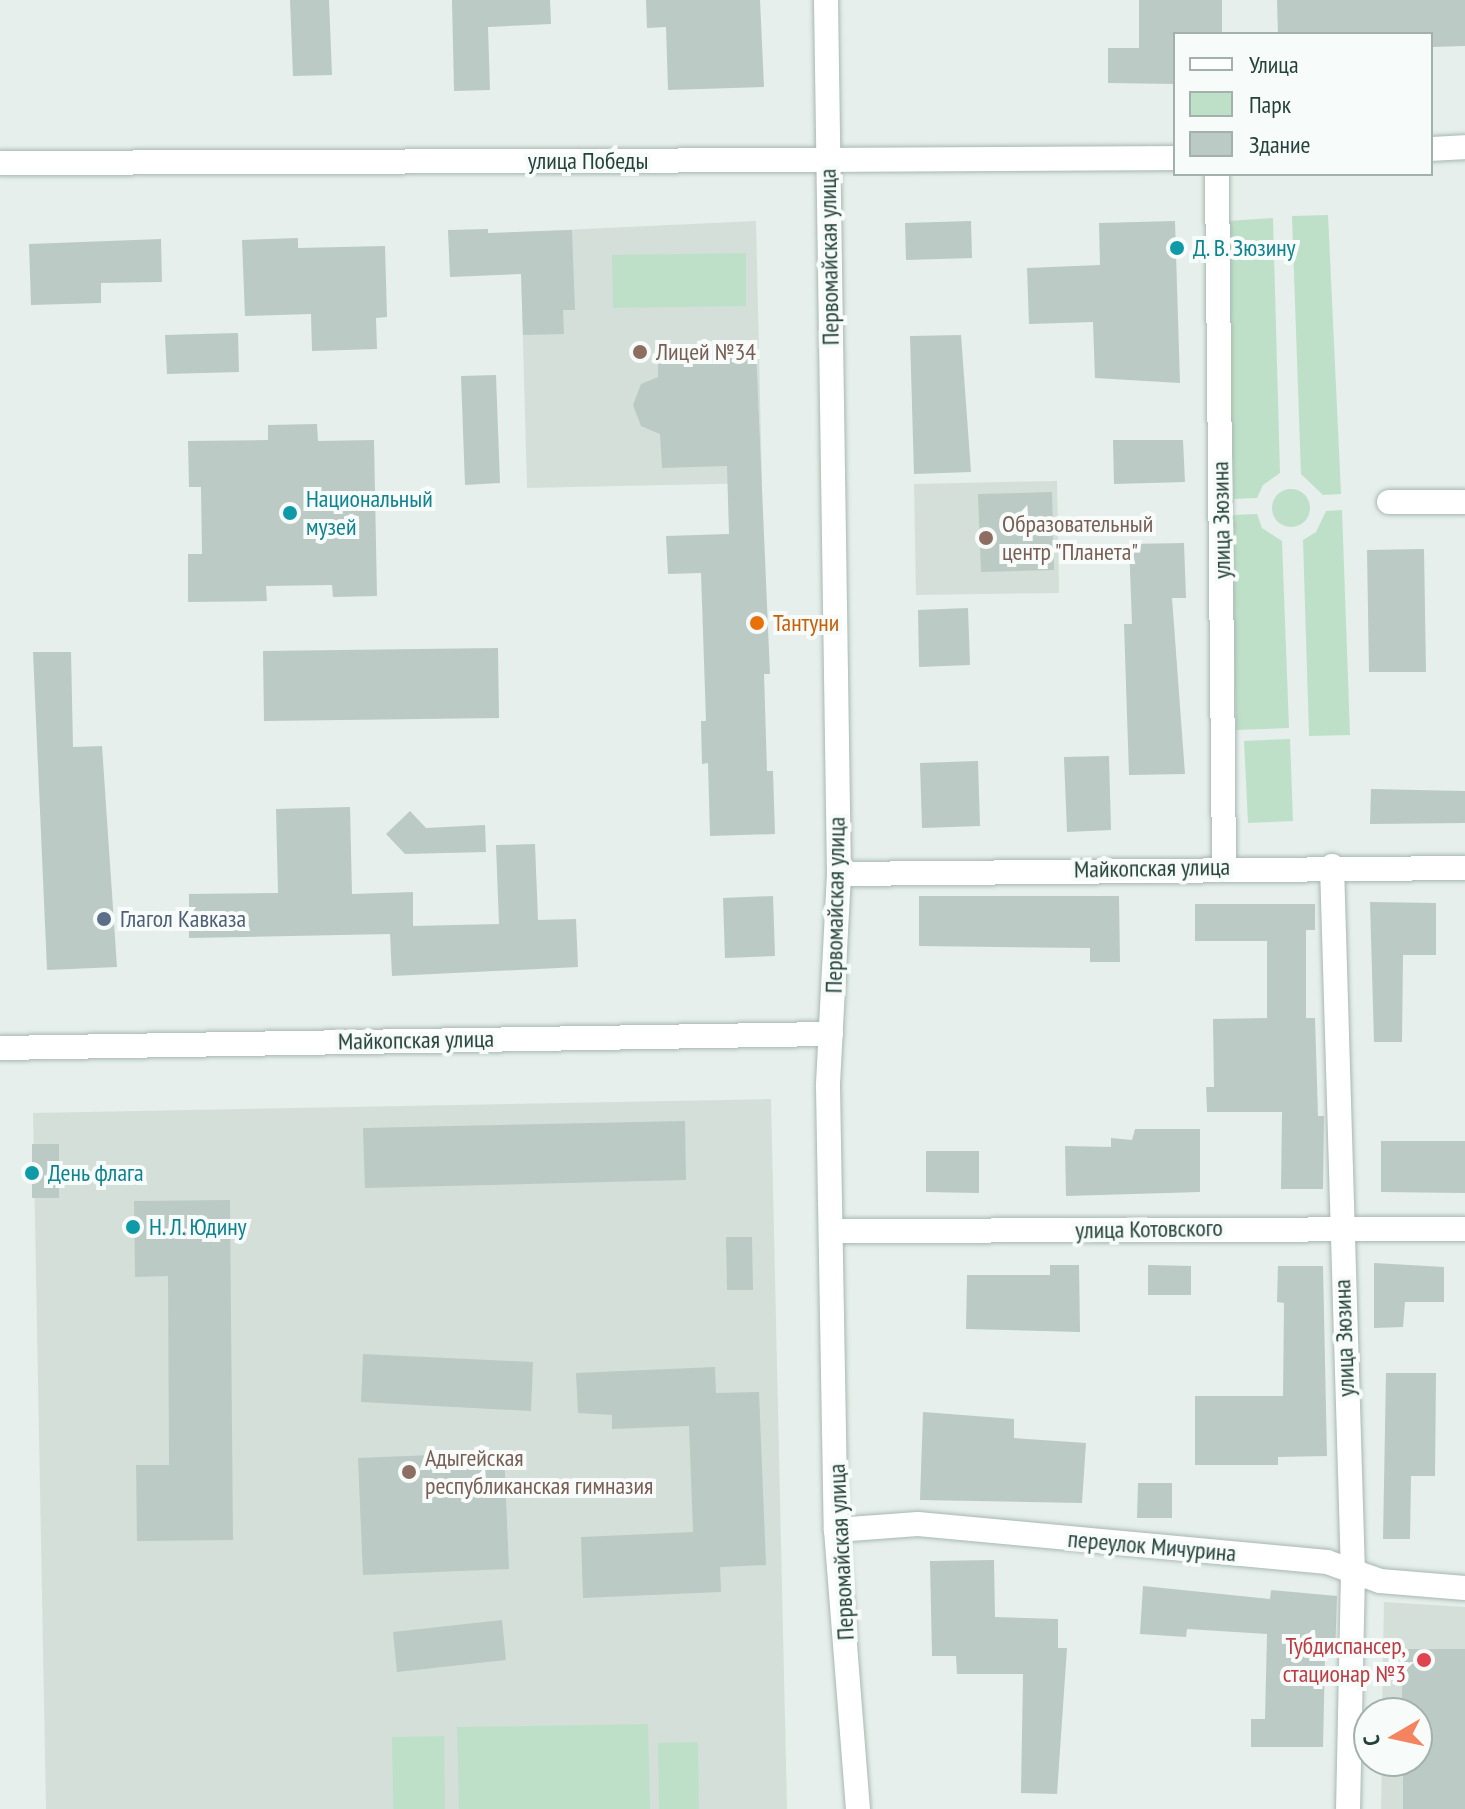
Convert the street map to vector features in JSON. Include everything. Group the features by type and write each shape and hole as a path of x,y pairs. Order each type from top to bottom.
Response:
{"street":[{"name":"Первомайская улица","path":"826,0 839,874 831,1034 836,1530 858,1809"},
{"path":"1433,149 1465,147"},
{"name":"улица Победы","path":"0,163 1173,158"},
{"name":"улица Зюзина","path":"1217,176 1224,866"},
{"path":"1389,502 1465,502"},
{"name":"Майкопская улица","path":"839,874 1224,866 1465,868"},
{"name":"улица Зюзина","path":"1332,866 1340,1227 1353,1572 1348,1809"},
{"name":"Майкопская улица","path":"0,1048 831,1034"},
{"name":"улица Котовского","path":"834,1231 1465,1229"},
{"name":"переулок Мичурина","path":"836,1530 918,1524 1327,1562 1380,1581 1465,1588"}],"shaded area":[{"name":"Лицей №34","path":"756,221 762,483 527,488 520,232"},
{"name":"Образовательный центр \"Планета\"","path":"1057,481 1059,593 916,595 914,484"},
{"name":"Адыгейская республиканская гимназия","path":"771,1099 787,1809 46,1809 33,1113"},
{"name":"Тубдиспансер, стационар №3","path":"1384,1602 1465,1607 1465,1809 1381,1809 1382,1777 1433,1777 1433,1697 1382,1697"}],"green space":[{"path":"1328,215 1341,494 1323,495 1301,474 1292,216"},
{"path":"1273,218 1280,473 1263,485 1257,498 1231,499 1228,221"},
{"path":"746,253 746,306 613,308 612,255"},
{"path":"1291,489 1305,494 1310,508 1305,522 1291,527 1277,522 1272,508 1277,494"},
{"path":"1342,510 1350,735 1309,736 1303,540 1316,532 1326,511"},
{"path":"1257,514 1262,528 1282,541 1289,728 1236,730 1232,515"},
{"path":"1290,739 1293,821 1248,823 1244,741"},
{"path":"648,1724 650,1809 459,1809 457,1727"},
{"path":"444,1736 445,1809 393,1809 392,1737"},
{"path":"698,1742 699,1809 659,1809 658,1743"}],"building":[{"path":"290,0 329,0 332,75 293,76"},
{"path":"452,0 550,0 551,24 488,27 490,90 454,91"},
{"path":"646,0 760,0 764,87 668,90 666,27 647,28"},
{"path":"1139,0 1222,0 1222,32 1173,32 1173,84 1108,83 1108,48 1139,48"},
{"path":"1277,0 1465,0 1465,46 1433,47 1433,32 1278,32"},
{"path":"971,221 972,258 906,260 905,223"},
{"path":"1175,221 1180,383 1095,378 1093,322 1029,324 1027,268 1100,265 1099,223"},
{"path":"488,229 488,233 572,230 575,310 563,310 564,334 523,335 521,274 450,277 448,230"},
{"path":"298,238 298,248 385,246 387,317 376,318 377,349 312,351 311,314 245,316 242,240"},
{"path":"161,239 162,282 101,283 101,303 31,305 29,244"},
{"path":"238,333 239,372 167,374 165,335"},
{"path":"961,335 971,472 914,474 910,336"},
{"path":"756,349 770,674 764,674 767,771 773,771 775,834 710,836 708,763 702,764 701,721 706,721 701,573 668,574 666,536 729,534 727,466 662,468 660,434 641,426 633,405 641,384 658,377 658,352"},
{"path":"496,375 500,483 465,485 461,376"},
{"path":"317,424 318,441 374,440 377,596 333,597 332,585 266,586 267,601 188,602 188,554 202,554 201,487 189,487 188,441 268,440 268,425"},
{"path":"1113,440 1183,440 1185,482 1114,484"},
{"path":"1052,492 1054,570 981,572 978,494"},
{"path":"1184,543 1186,598 1172,598 1185,774 1129,775 1124,624 1132,624 1129,544"},
{"path":"1424,549 1426,672 1369,672 1367,550"},
{"path":"968,608 970,665 919,667 918,610"},
{"path":"498,648 499,718 264,721 263,651"},
{"path":"33,652 71,652 73,747 102,746 117,967 47,970"},
{"path":"1109,756 1111,830 1067,832 1064,757"},
{"path":"978,761 980,826 922,828 920,763"},
{"path":"1371,789 1465,791 1465,823 1370,824"},
{"path":"350,807 352,894 413,892 413,926 499,924 496,845 535,844 538,920 576,919 578,967 392,976 390,934 189,938 189,894 278,893 276,809"},
{"path":"410,811 426,828 485,825 486,852 405,854 386,834"},
{"path":"773,896 775,956 725,958 723,898"},
{"path":"919,896 1119,896 1120,962 1090,962 1090,948 919,946"},
{"path":"1370,902 1436,903 1436,955 1403,955 1402,1042 1374,1042"},
{"path":"1195,904 1315,904 1315,930 1306,930 1306,1018 1315,1018 1318,1116 1324,1116 1323,1189 1281,1189 1282,1112 1207,1112 1206,1087 1214,1087 1213,1019 1267,1018 1267,941 1195,941"},
{"path":"685,1121 686,1180 365,1188 363,1128"},
{"path":"1135,1129 1200,1129 1200,1192 1066,1196 1065,1146 1111,1147 1111,1138 1132,1140"},
{"path":"1381,1141 1465,1141 1465,1193 1381,1192"},
{"path":"32,1144 59,1144 59,1198 32,1198"},
{"path":"926,1151 979,1151 979,1193 926,1192"},
{"path":"230,1200 233,1540 137,1541 136,1465 169,1465 168,1276 135,1277 134,1201"},
{"path":"726,1237 752,1237 753,1290 727,1290"},
{"path":"1374,1263 1444,1267 1444,1302 1405,1302 1403,1327 1374,1328"},
{"path":"1050,1265 1079,1265 1080,1332 966,1329 967,1275 1050,1275"},
{"path":"1148,1265 1191,1266 1191,1295 1148,1295"},
{"path":"1278,1266 1323,1266 1327,1456 1278,1457 1278,1465 1195,1465 1195,1396 1283,1396 1284,1303 1277,1302"},
{"path":"363,1354 533,1362 531,1411 361,1402"},
{"path":"715,1367 716,1393 759,1392 766,1565 720,1567 721,1592 583,1598 581,1537 693,1532 689,1426 612,1429 612,1415 578,1413 576,1373"},
{"path":"1386,1373 1436,1373 1435,1476 1411,1476 1410,1539 1383,1539"},
{"path":"923,1412 1014,1419 1014,1438 1086,1443 1082,1503 920,1500"},
{"path":"504,1452 509,1569 363,1575 358,1458"},
{"path":"1138,1483 1172,1483 1172,1518 1137,1518"},
{"path":"994,1560 995,1617 1058,1619 1058,1648 1067,1648 1057,1794 1021,1793 1023,1674 957,1674 956,1656 932,1656 930,1561"},
{"path":"1143,1586 1270,1599 1271,1590 1337,1596 1335,1657 1325,1656 1323,1747 1251,1747 1251,1719 1265,1719 1267,1634 1187,1629 1186,1637 1140,1634"},
{"path":"502,1620 506,1660 397,1672 393,1632"},
{"path":"1402,1649 1465,1649 1465,1809 1403,1809 1403,1777 1433,1777 1433,1697 1402,1697"}],"place":[{"name":"Д. В. Зюзину","path":"1177,248"},
{"name":"Лицей №34","path":"640,352"},
{"name":"Национальный музей","path":"290,513"},
{"name":"Образовательный центр \"Планета\"","path":"986,538"},
{"name":"Тантуни","path":"757,623"},
{"name":"Глагол Кавказа","path":"104,919"},
{"name":"День флага","path":"32,1173"},
{"name":"Н. Л. Юдину","path":"133,1227"},
{"name":"Адыгейская республиканская гимназия","path":"409,1472"},
{"name":"Тубдиспансер, стационар №3","path":"1424,1660"}]}
